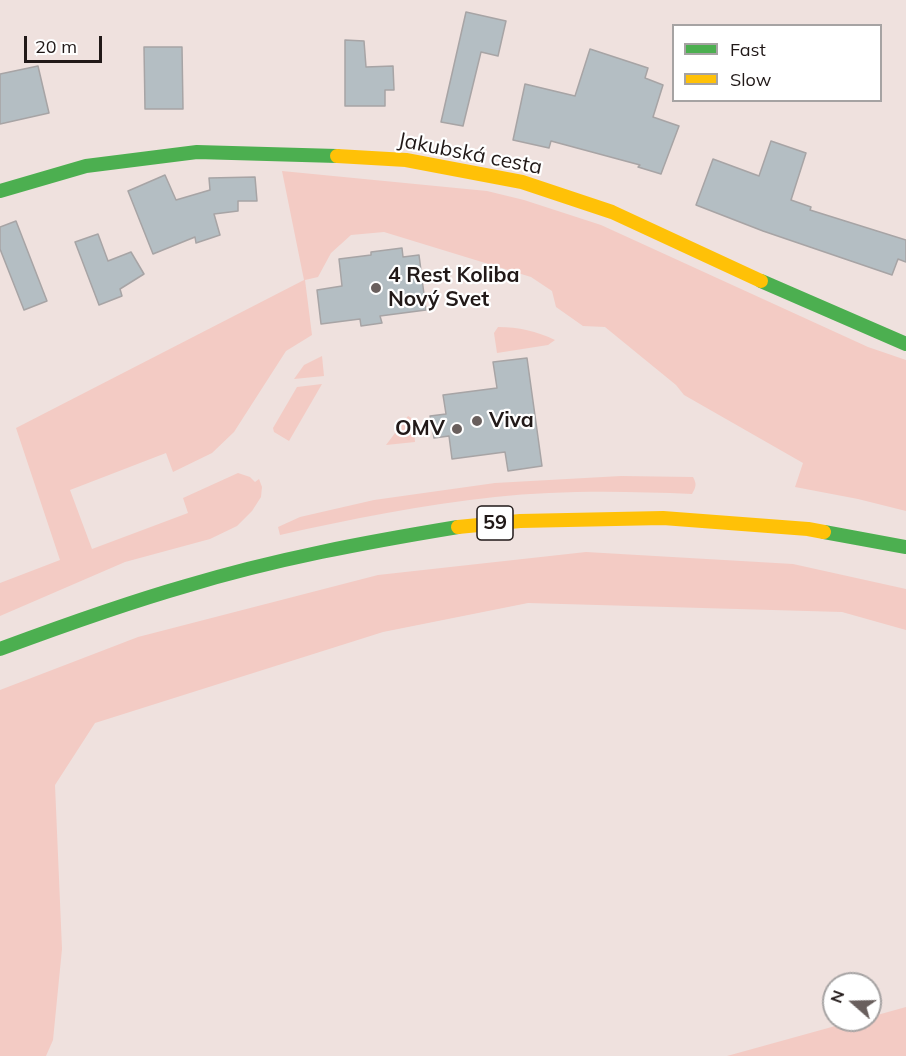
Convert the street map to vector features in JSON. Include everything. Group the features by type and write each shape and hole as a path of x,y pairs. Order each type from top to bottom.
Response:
{"street":[{"name":"Jakubská cesta","path":"0,191 86,166 197,152 281,153 406,160 522,182 612,213 816,306 906,344"},
{"name":"59","path":"0,649 100,612 188,585 369,542 460,527 520,521 663,518 808,529 906,547"}],"shaded area":[{"path":"282,171 487,191 524,200 601,225 868,347 906,360 906,511 795,487 803,463 684,395 676,385 605,327 583,326 556,307 552,291 531,277 384,232 351,235 331,253 318,277 305,280 312,335 286,351 234,432 212,453 173,472 166,453 70,490 92,549 188,513 183,498 238,473 250,477 255,482 259,479 262,487 261,497 252,511 237,526 210,539 125,562 0,616 0,583 60,560 16,428 304,280"},
{"path":"498,327 527,330 555,340 548,345 497,353 494,333"},
{"path":"322,356 324,376 294,379 304,365"},
{"path":"322,384 289,441 274,432 273,428 297,387"},
{"path":"408,416 413,419 415,442 386,445"},
{"path":"621,476 693,477 696,486 692,494 594,492 495,497 387,513 280,535 278,527 300,517 374,500 495,483"},
{"path":"586,552 793,564 906,589 906,630 842,612 528,603 383,632 95,723 55,785 62,949 53,1040 46,1056 0,1056 0,690 138,637 378,575"},
{"path":"906,1007 906,1056 727,1056 822,1030 822,1032 882,1032 882,1014"}],"building":[{"path":"466,12 506,21 498,56 481,52 463,126 441,122"},
{"path":"345,40 364,41 366,67 393,66 394,90 385,90 385,106 345,106"},
{"path":"144,47 182,47 183,109 145,109"},
{"path":"590,49 648,68 645,78 663,85 653,117 679,126 661,174 638,167 640,165 551,141 549,148 513,140 525,84 575,96"},
{"path":"38,66 49,113 0,124 0,74"},
{"path":"771,141 806,153 791,200 811,207 810,210 906,240 906,262 898,259 892,275 763,231 696,205 713,159 759,176"},
{"path":"165,175 176,200 210,190 209,178 255,177 257,201 238,201 238,211 214,214 220,235 196,243 195,237 153,254 128,191"},
{"path":"16,221 47,301 24,310 0,249 0,227"},
{"path":"98,234 108,261 131,252 144,274 120,289 122,296 99,305 75,242"},
{"name":"4 Rest Koliba Nový Svet","path":"402,248 403,257 419,255 426,310 380,316 382,323 361,326 360,319 321,324 317,290 342,286 339,259"},
{"path":"527,358 542,466 508,471 505,452 452,459 449,436 434,438 430,416 446,414 443,395 497,388 493,362"}],"traffic: fast":[{"path":"0,191 86,166 197,152 337,156"},
{"path":"761,281 906,344"},
{"path":"0,649 116,608 220,576 321,552 458,527"},
{"path":"824,532 906,547"}],"traffic: slow":[{"path":"337,156 406,160 522,182 612,212 761,281"},
{"path":"458,527 520,521 663,518 824,532"}],"place":[{"name":"4 Rest Koliba Nový Svet","path":"376,288"},
{"name":"Viva","path":"477,421"},
{"name":"OMV","path":"457,429"}]}
